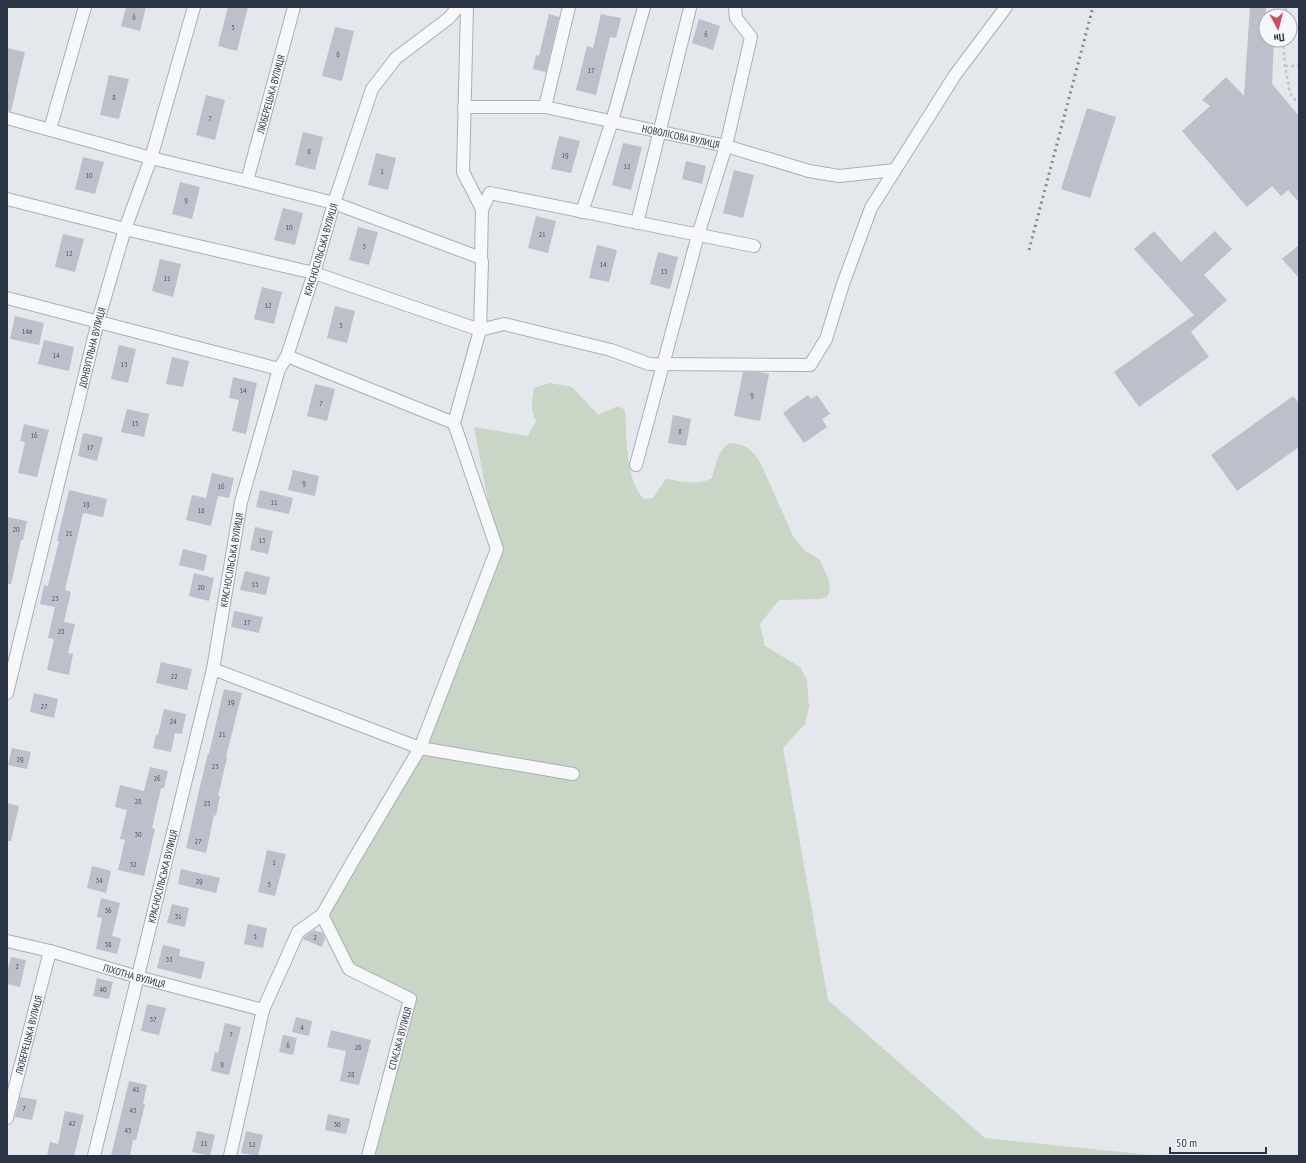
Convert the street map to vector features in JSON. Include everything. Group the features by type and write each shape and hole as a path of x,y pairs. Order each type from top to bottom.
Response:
{"street":[{"path":"50,129 85,7"},
{"name":"ДОНВУГІЛЬНА ВУЛИЦЯ","path":"7,693 98,321 125,230 151,158 194,7"},
{"name":"ЛЮБЕРЕЦЬКА ВУЛИЦЯ","path":"247,181 294,7"},
{"name":"КРАСНОСІЛЬСЬКА ВУЛИЦЯ","path":"94,1156 213,669 241,502 279,369 287,356 314,273 334,203 372,88 396,58 449,18 458,7"},
{"path":"467,7 463,172 482,209"},
{"path":"545,107 569,7"},
{"path":"582,212 612,122 644,7"},
{"path":"636,465 698,235 726,146 750,37 736,18 735,7"},
{"path":"7,199 125,230 314,273 480,330 504,324 612,350 649,364 810,365 826,339 843,284 871,208 954,75 1006,7"},
{"path":"637,223 690,8"},
{"name":"НОВОЛІСОВА ВУЛИЦЯ","path":"464,107 545,107 726,146 809,171 839,176 895,170"},
{"path":"7,118 151,158 334,203 480,258"},
{"path":"230,1156 262,1010 298,932 322,915 420,748 497,549 454,423 480,330 482,209 490,193 754,246"},
{"path":"7,298 279,369"},
{"path":"287,356 454,423"},
{"path":"213,669 420,748 573,774"},
{"name":"СПАСЬКА ВУЛИЦЯ","path":"322,915 349,969 410,999 368,1156"},
{"name":"ПІХОТНА ВУЛИЦЯ","path":"7,941 50,951 138,977 262,1010"},
{"name":"ЛЮБЕРЕЦЬКА ВУЛИЦЯ","path":"7,1118 50,951"}],"path":[{"path":"1284,48 1285,66 1292,97 1299,103"},
{"path":"1285,66 1299,66"}],"green space":[{"path":"550,383 572,387 598,415 618,406 625,410 630,469 633,481 644,499 653,498 666,479 684,482 701,482 712,478 719,454 729,443 748,448 760,462 793,536 804,550 820,560 829,581 830,588 828,596 820,599 779,600 760,624 765,646 800,667 807,680 809,707 805,724 783,748 828,1000 985,1138 1161,1156 368,1156 410,999 349,969 322,915 420,748 497,549 474,427 528,436 536,421 532,409 534,388"}],"building":[{"path":"126,7 146,7 140,31 121,26"},
{"path":"228,7 248,7 237,51 218,46"},
{"path":"1250,7 1266,7 1258,8 1258,48 1274,48 1272,84 1299,116 1299,202 1288,190 1281,196 1272,186 1247,207 1182,131 1210,106 1202,100 1226,77 1244,96"},
{"path":"549,14 559,17 546,72 533,69 536,55 539,56"},
{"path":"601,14 621,18 616,38 610,37 596,95 576,90 587,46 593,48"},
{"path":"699,19 720,26 713,50 692,43"},
{"path":"335,27 354,31 342,81 322,76"},
{"path":"7,48 25,52 11,111 7,110"},
{"path":"109,75 129,79 119,119 100,115"},
{"path":"206,95 225,100 215,140 196,135"},
{"path":"1087,108 1116,117 1090,198 1061,189"},
{"path":"303,132 323,137 315,170 295,165"},
{"path":"559,136 580,141 571,173 551,169"},
{"path":"623,143 642,147 631,190 612,185"},
{"path":"376,153 396,158 388,190 368,185"},
{"path":"83,157 104,162 95,194 75,189"},
{"path":"686,161 706,166 702,184 682,179"},
{"path":"734,170 754,175 743,218 723,213"},
{"path":"180,182 200,187 192,219 172,214"},
{"path":"283,208 303,213 295,245 274,240"},
{"path":"536,216 556,221 548,253 528,248"},
{"path":"358,227 378,232 369,265 349,260"},
{"path":"1154,231 1181,262 1215,231 1232,249 1204,275 1227,300 1191,332 1209,357 1139,407 1114,372 1194,315 1134,249"},
{"path":"63,234 84,239 75,272 55,267"},
{"path":"597,245 617,250 609,282 589,278"},
{"path":"1299,245 1299,278 1282,259"},
{"path":"658,252 678,257 670,289 650,284"},
{"path":"160,259 181,264 173,297 152,291"},
{"path":"262,287 282,292 274,324 254,319"},
{"path":"335,306 355,311 347,343 327,338"},
{"path":"15,316 44,323 39,345 10,339"},
{"path":"44,340 74,347 69,371 38,364"},
{"path":"119,345 136,349 128,383 111,379"},
{"path":"172,357 189,361 183,387 166,384"},
{"path":"743,372 759,372 769,374 760,421 734,416"},
{"path":"233,377 257,383 246,434 232,431 239,400 229,398"},
{"path":"315,384 335,389 327,421 307,416"},
{"path":"808,395 811,399 817,395 830,414 822,419 827,427 804,443 783,413"},
{"path":"1293,396 1299,403 1299,447 1237,491 1211,455"},
{"path":"127,409 149,414 144,437 121,432"},
{"path":"673,415 691,419 686,446 668,443"},
{"path":"24,424 49,430 37,477 18,473 25,442 20,441"},
{"path":"83,433 103,437 97,461 78,456"},
{"path":"293,470 319,476 315,496 288,490"},
{"path":"212,473 234,478 229,498 218,496 211,526 186,520 192,495 206,498"},
{"path":"69,490 107,499 103,517 83,513 65,590 71,592 64,622 75,624 68,653 73,654 69,675 47,670 54,639 48,638 55,607 40,604 44,585 48,586"},
{"path":"260,490 293,498 289,514 256,507"},
{"path":"7,517 27,521 11,584 7,584"},
{"path":"255,527 273,531 268,554 250,550"},
{"path":"183,549 207,555 204,571 179,565"},
{"path":"245,571 270,577 266,595 240,590"},
{"path":"194,573 214,578 209,601 189,596"},
{"path":"234,611 263,617 259,633 231,627"},
{"path":"161,662 192,669 187,690 156,683"},
{"path":"224,689 242,693 226,757 218,796 220,796 216,816 214,815 206,853 186,848"},
{"path":"34,693 58,699 54,718 30,712"},
{"path":"164,709 186,714 182,734 175,733 171,752 153,748 156,735 158,735"},
{"path":"12,748 31,752 27,769 8,765"},
{"path":"150,767 168,771 164,788 161,788 152,828 155,829 144,876 118,870 125,840 120,839 127,810 115,807 120,785 144,791"},
{"path":"7,803 19,806 11,841 7,841"},
{"path":"267,850 286,854 275,896 258,892"},
{"path":"92,866 111,871 106,893 87,888"},
{"path":"181,869 220,878 216,893 178,884"},
{"path":"101,898 120,903 112,936 121,938 117,954 96,949 102,918 97,917"},
{"path":"172,904 189,908 185,927 167,923"},
{"path":"248,924 267,928 263,948 244,944"},
{"path":"314,930 323,933 325,938 322,947 303,939"},
{"path":"163,945 180,949 179,956 205,962 201,979 157,968"},
{"path":"11,957 26,960 20,987 7,984 7,972"},
{"path":"97,978 113,982 109,999 93,996"},
{"path":"147,1004 166,1008 159,1035 141,1031"},
{"path":"296,1017 312,1021 309,1036 292,1032"},
{"path":"225,1023 241,1027 229,1075 211,1071 215,1052 218,1053"},
{"path":"331,1030 371,1040 359,1085 340,1081 346,1051 327,1047"},
{"path":"283,1035 297,1038 293,1055 279,1052"},
{"path":"129,1081 147,1085 141,1121 136,1140 133,1140 130,1156 111,1156"},
{"path":"20,1097 37,1100 32,1120 15,1117"},
{"path":"65,1111 84,1115 74,1156 47,1156 50,1142 58,1144"},
{"path":"328,1114 350,1119 346,1134 325,1130"},
{"path":"197,1131 215,1135 210,1156 192,1152"},
{"path":"246,1131 263,1135 258,1156 241,1153"}],"railway":[{"path":"1029,250 1093,7"}]}
